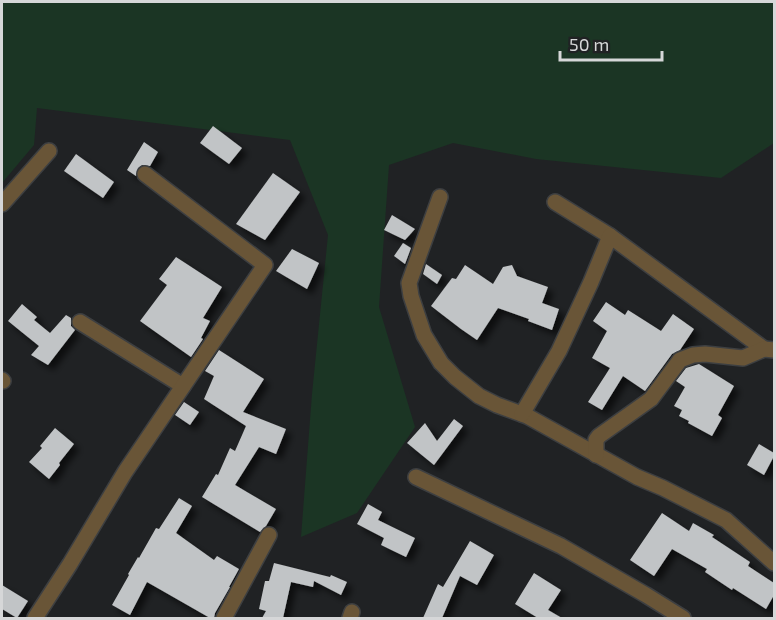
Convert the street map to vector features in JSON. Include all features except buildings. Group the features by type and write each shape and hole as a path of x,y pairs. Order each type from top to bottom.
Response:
{"street":[{"path":"2,204 49,151"},
{"path":"35,618 125,472 265,265 145,174"},
{"path":"440,196 409,283 424,335 441,363 479,396 522,414 637,477 726,520 774,563"},
{"path":"555,202 610,236 769,349"},
{"path":"522,414 559,351 610,236"},
{"path":"80,322 183,386"},
{"path":"596,455 596,440 599,436 651,399 680,360 693,355 705,354 743,358 769,349"},
{"path":"416,477 561,546 683,618"},
{"path":"224,618 269,535"}],"green space":[{"path":"2,2 774,2 774,143 721,178 536,159 453,143 389,165 379,307 415,427 357,513 301,537 328,235 290,140 37,108 34,145 2,183"}]}
